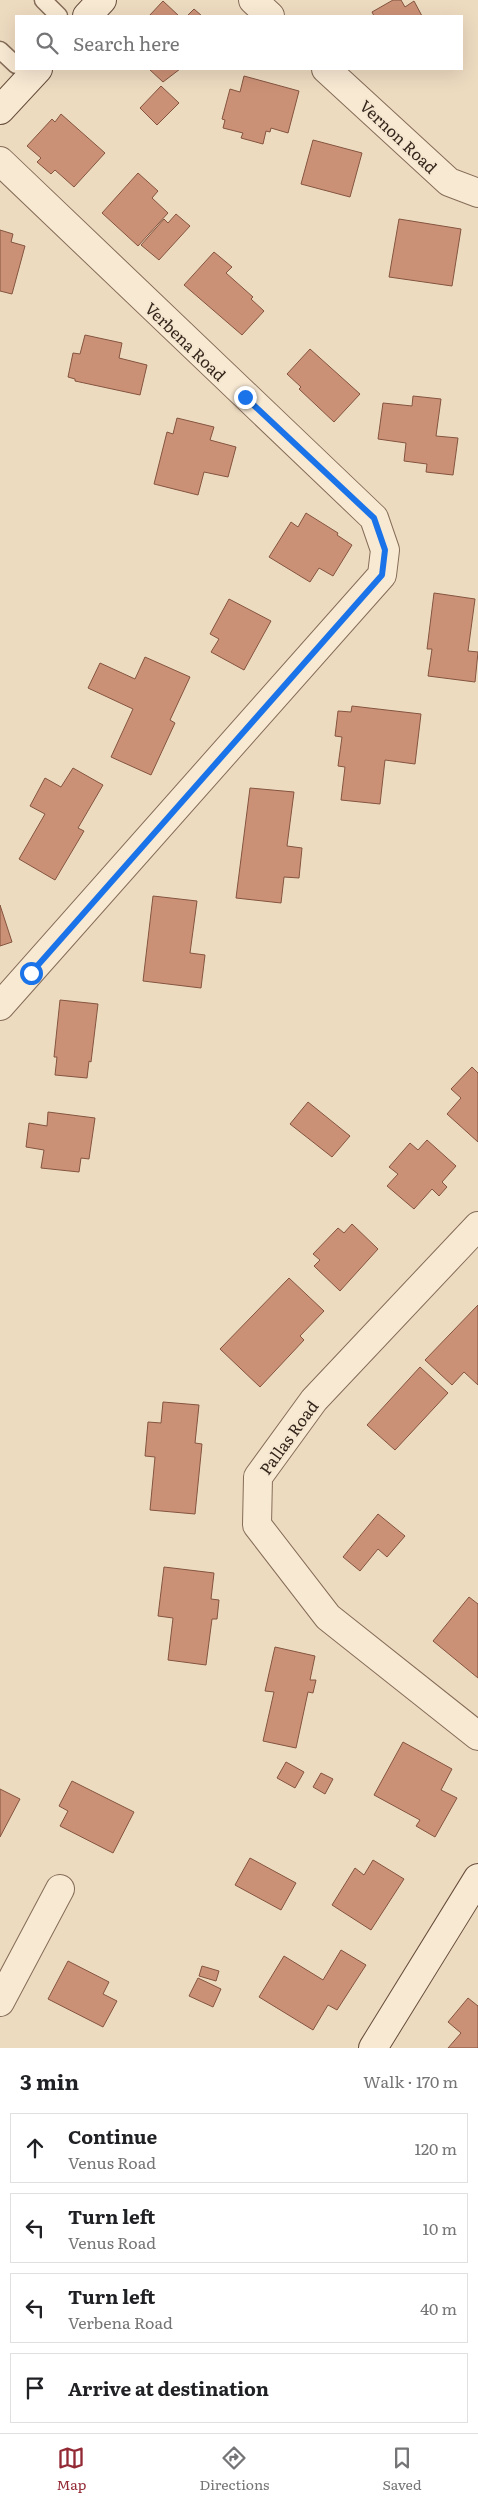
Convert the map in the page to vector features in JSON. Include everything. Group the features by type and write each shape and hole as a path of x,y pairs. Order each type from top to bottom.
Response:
{"street":[{"path":"88,15 102,0"},
{"path":"253,0 269,15"},
{"path":"0,110 26,70"},
{"name":"Vernon Road","path":"327,70 449,182 478,193"},
{"name":"Verbena Road","path":"0,161 374,518 385,550 382,575 0,1006"},
{"name":"Pallas Road","path":"478,1226 314,1400 258,1477 257,1525 328,1616 478,1736"},
{"path":"373,2048 478,1878"},
{"path":"0,2002 60,1889"}],"lane":[{"path":"43,0 58,15"},
{"path":"0,50 15,62"}],"building":[{"path":"393,0 401,0 405,7 414,1 421,15 374,15 372,12"},
{"path":"163,1 178,15 150,15"},
{"path":"194,9 201,15 188,15"},
{"path":"150,70 179,70 163,82"},
{"path":"244,76 299,91 288,133 271,128 270,132 266,131 263,144 241,138 243,133 223,128 225,120 222,119 230,89 240,92"},
{"path":"161,86 179,103 157,125 140,108"},
{"path":"61,114 105,153 74,187 55,170 51,174 37,162 41,158 27,146 52,119 55,122"},
{"path":"313,140 362,153 350,197 301,184"},
{"path":"138,173 158,191 152,198 168,213 138,246 102,213"},
{"path":"176,214 190,226 159,260 141,245 164,219 168,223"},
{"path":"399,219 461,229 452,286 389,277"},
{"path":"0,230 13,234 11,242 25,246 12,294 0,291"},
{"path":"214,252 232,267 226,273 253,297 251,299 264,311 242,335 184,285"},
{"path":"85,335 122,343 119,358 147,365 140,395 75,381 75,379 68,377 73,353 80,354"},
{"path":"310,349 360,394 334,422 299,389 301,387 287,374"},
{"path":"413,396 441,399 436,436 458,438 453,475 426,472 427,464 404,461 406,443 378,439 383,403 412,406"},
{"path":"177,418 214,427 210,440 236,447 228,477 204,472 198,495 154,484 167,432 173,434"},
{"path":"306,513 338,533 337,535 352,545 333,576 319,568 310,582 269,557 291,522 298,527"},
{"path":"434,593 475,599 468,651 478,652 475,682 428,676 432,649 427,649"},
{"path":"229,599 271,621 244,670 211,652 219,639 210,634"},
{"path":"145,657 190,677 170,720 175,723 151,775 111,757 133,709 88,688 100,663 135,679"},
{"path":"352,706 421,714 415,764 385,760 380,804 341,800 345,767 338,766 342,737 335,736 338,711 351,712"},
{"path":"73,768 103,785 78,828 84,831 55,880 19,859 45,814 30,806 45,778 61,787"},
{"path":"250,788 294,792 287,846 302,848 299,878 284,877 281,903 236,898"},
{"path":"153,896 197,901 190,953 205,955 201,988 143,981"},
{"path":"0,905 12,942 0,946"},
{"path":"60,1000 98,1004 91,1062 89,1061 87,1078 55,1075 57,1057 54,1057"},
{"path":"472,1067 478,1073 478,1142 447,1114 461,1098 451,1089"},
{"path":"308,1102 350,1136 332,1157 290,1124"},
{"path":"48,1112 95,1118 89,1159 81,1158 79,1172 41,1168 44,1150 26,1147 29,1123 47,1126"},
{"path":"427,1140 456,1166 442,1182 447,1187 439,1196 432,1189 414,1209 387,1186 398,1174 389,1167 410,1143 418,1150"},
{"path":"352,1224 378,1249 340,1291 314,1266 320,1260 313,1254 338,1228 344,1233"},
{"path":"289,1278 324,1311 300,1336 304,1340 260,1387 220,1349"},
{"path":"478,1305 478,1385 464,1372 452,1385 425,1360"},
{"path":"420,1367 448,1393 395,1450 367,1425"},
{"path":"163,1402 199,1405 195,1443 202,1444 195,1514 150,1510 155,1457 145,1456 148,1422 161,1423"},
{"path":"378,1514 405,1536 387,1557 378,1549 360,1571 343,1557"},
{"path":"164,1567 214,1573 211,1599 219,1600 217,1619 212,1619 206,1665 168,1660 173,1618 158,1616"},
{"path":"469,1597 478,1604 478,1678 433,1641"},
{"path":"275,1647 315,1656 310,1680 316,1680 313,1693 308,1692 296,1748 263,1741 274,1692 265,1691"},
{"path":"403,1742 452,1769 441,1790 457,1798 435,1837 416,1826 420,1820 374,1795"},
{"path":"286,1762 304,1772 295,1788 277,1778"},
{"path":"321,1773 333,1779 325,1794 313,1787"},
{"path":"72,1781 134,1812 113,1853 60,1826 68,1811 59,1806"},
{"path":"0,1789 20,1799 0,1837"},
{"path":"250,1858 296,1883 281,1910 235,1885"},
{"path":"373,1860 404,1879 371,1930 332,1905 355,1868 364,1875"},
{"path":"341,1950 366,1965 337,2010 328,2005 313,2030 259,1997 284,1956 323,1980"},
{"path":"68,1961 109,1982 103,1994 117,2001 103,2027 48,1999"},
{"path":"202,1966 219,1971 216,1981 199,1976"},
{"path":"198,1978 221,1989 213,2007 189,1996"},
{"path":"468,1998 478,2006 478,2048 448,2048 461,2033 448,2022"}],"route":[{"path":"31,973 382,575 385,550 374,518 245,397"}]}
